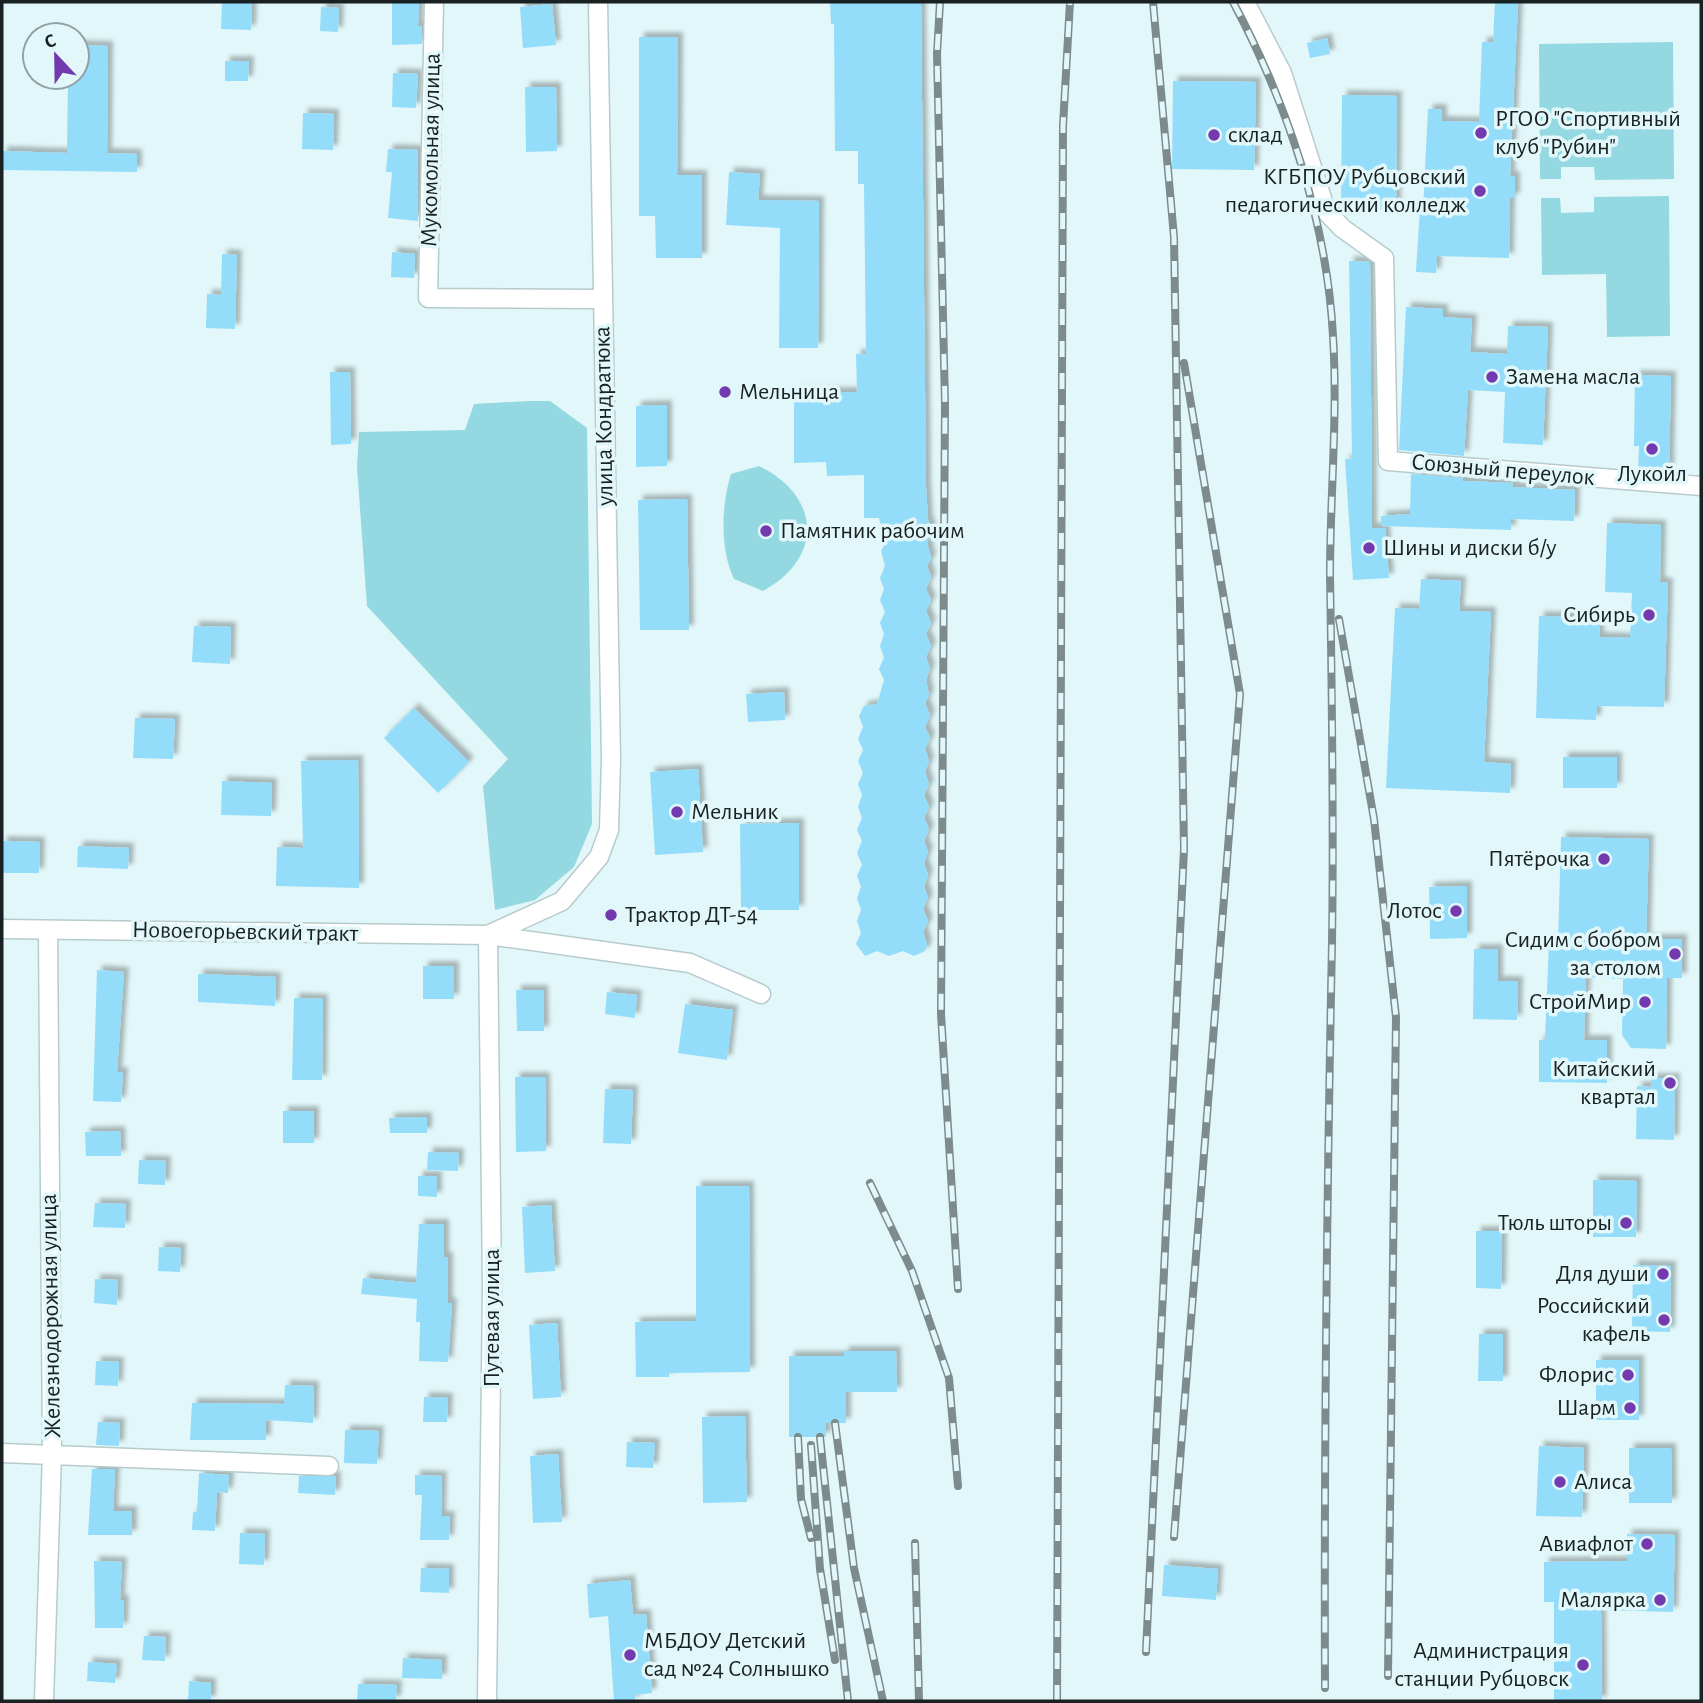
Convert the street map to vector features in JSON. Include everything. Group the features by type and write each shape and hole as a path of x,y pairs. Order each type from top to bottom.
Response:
{"street":[{"name":"Мукомольная улица","path":"434,2 428,298 601,299"},
{"name":"улица Кондратюка","path":"598,2 611,760 609,830"},
{"name":"Союзный переулок","path":"1245,2 1282,73 1326,211 1342,228 1384,258 1388,461 1701,486"},
{"name":"Новоегорьевский тракт","path":"488,935 562,901 598,857 609,830"},
{"name":"Новоегорьевский тракт","path":"2,929 488,935 690,963 761,994"},
{"name":"Железнодорожная улица","path":"44,1701 52,1453 48,930"},
{"name":"Путевая улица","path":"487,1701 492,1330 488,935"},
{"path":"2,1453 328,1466"}],"shaded area":[{"path":"1673,42 1674,179 1595,180 1594,167 1561,167 1561,179 1540,179 1539,44"},
{"path":"1669,196 1670,336 1607,337 1606,274 1542,275 1541,198 1560,198 1561,213 1594,212 1594,197"},
{"path":"550,401 587,428 592,824 574,867 535,900 495,910 483,786 508,759 367,606 357,467 359,432 465,430 474,404"},
{"path":"759,466 779,479 794,494 804,510 807,527 805,545 797,562 783,577 763,591 734,579 724,541 725,500 731,474"}],"building":[{"path":"222,2 252,2 251,30 221,29"},
{"path":"392,2 419,2 418,26 422,26 422,44 392,45"},
{"path":"830,2 921,2 926,487 928,520 932,531 927,543 931,558 927,566 931,577 926,589 931,600 926,611 931,623 926,634 931,646 926,657 930,668 926,680 929,695 925,703 930,715 925,727 930,738 925,749 929,761 925,772 929,784 924,795 929,807 924,818 929,829 924,841 928,852 924,863 928,875 924,886 928,898 923,909 928,921 923,932 927,944 925,951 914,956 903,951 889,956 877,951 865,956 856,944 861,933 857,921 861,910 857,898 861,887 857,876 862,865 857,853 862,841 857,830 862,818 858,807 862,795 858,784 863,773 858,761 863,750 858,739 863,727 859,716 864,706 877,704 884,680 879,669 884,658 880,646 884,634 880,623 885,612 880,600 884,589 880,578 885,566 881,551 885,543 879,518 864,518 864,475 827,476 826,462 794,463 794,392 857,392 856,354 866,354 864,184 858,184 858,151 835,151 834,24 831,24"},
{"path":"1495,2 1518,2 1510,176 1515,176 1515,198 1510,198 1509,258 1437,256 1436,273 1416,272 1420,208 1423,209 1428,109 1442,109 1442,121 1479,122 1482,42 1493,42"},
{"path":"552,4 556,45 523,48 520,7"},
{"path":"321,7 339,8 338,32 320,31"},
{"path":"639,37 678,37 677,175 702,175 702,258 656,258 655,216 639,216"},
{"path":"1327,38 1330,54 1310,58 1307,43"},
{"path":"91,45 108,46 107,153 137,154 137,172 2,170 2,151 67,153 68,91 91,91"},
{"path":"225,61 249,61 248,81 225,81"},
{"path":"393,73 418,74 416,108 392,107"},
{"name":"склад","path":"1173,81 1256,82 1254,170 1172,169"},
{"path":"525,87 556,87 557,151 526,152"},
{"path":"1342,95 1397,96 1396,210 1341,210"},
{"path":"303,113 334,114 333,150 302,149"},
{"path":"388,149 418,150 418,221 388,218 392,172 386,172"},
{"path":"729,172 760,174 758,200 819,201 818,348 779,348 780,228 726,225"},
{"path":"392,252 415,254 414,278 391,277"},
{"path":"222,254 237,255 235,329 206,328 207,294 221,295"},
{"path":"1349,261 1370,262 1372,528 1385,528 1389,578 1353,580 1345,459 1352,459"},
{"path":"1406,307 1443,309 1443,317 1472,319 1470,352 1507,354 1508,326 1548,327 1543,445 1503,443 1505,392 1468,390 1464,456 1399,450"},
{"path":"330,372 350,372 351,444 331,445"},
{"path":"1635,375 1671,376 1669,471 1638,469 1639,446 1634,446"},
{"path":"667,405 667,466 636,467 636,406"},
{"path":"1411,474 1463,478 1463,481 1513,483 1512,487 1575,490 1574,521 1511,519 1511,530 1381,526 1381,516 1410,514"},
{"path":"687,499 689,630 640,630 638,500"},
{"path":"1607,523 1661,525 1660,582 1668,583 1664,707 1597,706 1596,720 1536,718 1539,616 1600,618 1599,637 1630,638 1632,593 1605,592"},
{"path":"1421,579 1461,581 1459,611 1491,612 1484,762 1511,764 1510,793 1386,788 1395,608 1419,609"},
{"path":"194,626 231,627 230,664 192,662"},
{"path":"784,692 785,720 748,722 746,694"},
{"path":"414,708 469,762 438,793 384,738"},
{"path":"135,718 175,719 173,759 133,758"},
{"path":"1563,757 1617,757 1617,788 1563,788"},
{"path":"358,760 359,888 276,886 277,847 303,848 301,761"},
{"name":"Мельник","path":"698,769 703,852 655,855 650,772"},
{"path":"222,781 272,783 271,816 221,815"},
{"path":"799,823 799,910 741,910 740,824"},
{"path":"1561,837 1649,839 1646,939 1682,939 1682,978 1667,978 1666,1049 1631,1048 1622,1035 1623,979 1586,977 1584,1040 1607,1040 1607,1083 1539,1082 1539,1040 1545,1040 1549,941 1558,942"},
{"path":"2,841 40,842 39,873 2,873"},
{"path":"78,846 129,848 128,869 77,867"},
{"path":"1467,886 1467,938 1430,939 1429,887"},
{"path":"1474,949 1498,949 1498,981 1518,981 1517,1020 1473,1019"},
{"path":"423,966 454,966 454,999 423,999"},
{"path":"97,970 124,972 117,1072 123,1072 121,1102 93,1101"},
{"path":"198,974 276,977 275,1006 198,1002"},
{"path":"516,990 543,990 544,1031 517,1031"},
{"path":"607,992 637,995 635,1018 605,1014"},
{"path":"294,998 323,999 322,1080 292,1080"},
{"path":"685,1004 733,1010 727,1060 678,1053"},
{"path":"515,1077 545,1077 546,1151 516,1152"},
{"path":"1651,1078 1675,1078 1674,1140 1636,1139 1637,1086 1651,1087"},
{"path":"605,1089 633,1090 631,1144 603,1143"},
{"path":"283,1111 314,1111 314,1143 283,1143"},
{"path":"427,1117 427,1133 390,1133 389,1118"},
{"path":"120,1131 121,1156 86,1156 85,1132"},
{"path":"428,1152 459,1153 458,1171 427,1170"},
{"path":"139,1160 166,1161 165,1185 138,1184"},
{"path":"418,1176 437,1176 437,1197 418,1196"},
{"path":"1593,1180 1637,1181 1636,1237 1593,1237"},
{"path":"696,1186 749,1186 750,1372 669,1373 669,1377 636,1377 635,1322 696,1321"},
{"path":"95,1203 126,1204 125,1228 93,1227"},
{"path":"551,1205 555,1271 525,1273 522,1207"},
{"path":"419,1224 444,1224 444,1257 448,1257 448,1303 452,1303 448,1362 419,1361 420,1322 416,1322 417,1299 361,1294 363,1278 416,1283"},
{"path":"1476,1231 1502,1231 1501,1289 1476,1288"},
{"path":"159,1247 181,1248 180,1272 158,1271"},
{"path":"1633,1265 1671,1266 1670,1332 1632,1331"},
{"path":"95,1279 118,1280 117,1305 94,1303"},
{"path":"557,1323 561,1397 533,1399 529,1325"},
{"path":"1479,1334 1503,1334 1503,1381 1478,1381"},
{"path":"844,1351 896,1351 897,1392 846,1392 846,1423 826,1423 826,1437 789,1437 789,1356 844,1356"},
{"path":"1596,1360 1639,1360 1639,1420 1596,1420"},
{"path":"96,1361 119,1362 118,1386 95,1385"},
{"path":"285,1385 314,1386 313,1423 266,1420 266,1440 190,1440 192,1403 284,1404"},
{"path":"424,1397 448,1398 447,1422 423,1422"},
{"path":"745,1416 747,1502 703,1503 702,1417"},
{"path":"98,1422 120,1423 119,1446 96,1445"},
{"path":"345,1430 379,1431 377,1464 344,1463"},
{"path":"627,1442 655,1443 653,1468 626,1467"},
{"name":"Алиса","path":"1539,1446 1584,1448 1582,1517 1536,1516"},
{"name":"Алиса","path":"1629,1448 1671,1448 1672,1503 1629,1503"},
{"path":"558,1454 562,1522 533,1523 530,1456"},
{"path":"92,1469 115,1469 113,1511 132,1511 132,1535 88,1535"},
{"path":"199,1473 229,1475 228,1493 217,1492 215,1531 192,1530 193,1512 197,1512"},
{"path":"415,1475 442,1476 441,1516 450,1516 449,1540 420,1540 422,1495 415,1495"},
{"path":"299,1476 336,1476 335,1495 298,1493"},
{"path":"240,1533 265,1534 264,1565 239,1564"},
{"path":"1627,1534 1675,1535 1673,1612 1601,1610 1602,1701 1554,1701 1554,1602 1544,1602 1544,1562 1627,1561"},
{"path":"94,1561 122,1562 120,1600 124,1600 123,1628 95,1628"},
{"path":"1164,1565 1218,1569 1216,1600 1162,1596"},
{"path":"421,1568 449,1569 449,1593 420,1592"},
{"name":"МБДОУ Детский сад №24 Солнышко","path":"630,1580 633,1615 646,1614 652,1693 635,1695 635,1701 614,1701 608,1616 589,1618 587,1584"},
{"path":"144,1636 166,1637 165,1661 142,1660"},
{"path":"403,1658 442,1660 442,1679 402,1678"},
{"path":"88,1662 117,1664 115,1683 87,1681"},
{"path":"189,1681 211,1683 211,1701 188,1701"},
{"path":"358,1684 397,1685 396,1701 357,1701"}],"railway":[{"path":"940,2 937,54 945,404 941,1014 958,1289"},
{"path":"1057,1701 1063,126 1070,2"},
{"path":"1146,1652 1184,849 1174,237 1153,2"},
{"path":"1233,2 1271,81 1301,164 1322,249 1333,336 1335,396 1330,575 1333,897 1326,1316 1325,1688"},
{"path":"1174,1537 1240,694 1184,363"},
{"path":"1339,619 1374,819 1396,1017 1388,1676"},
{"path":"870,1183 912,1271 949,1378 958,1486"},
{"path":"835,1423 854,1568 883,1701"},
{"path":"798,1437 801,1499 811,1538"},
{"path":"820,1437 848,1701"},
{"path":"811,1445 820,1569 835,1660"},
{"path":"915,1543 919,1701"}],"place":[{"name":"РГОО \"Спортивный клуб \"Рубин\"","path":"1481,133"},
{"name":"склад","path":"1214,135"},
{"name":"КГБПОУ Рубцовский педагогический колледж","path":"1480,191"},
{"name":"Замена масла","path":"1492,377"},
{"name":"Мельница","path":"725,392"},
{"name":"Лукойл","path":"1652,449"},
{"name":"Памятник рабочим","path":"766,531"},
{"name":"Шины и диски б/у","path":"1369,548"},
{"name":"Сибирь","path":"1649,615"},
{"name":"Мельник","path":"677,812"},
{"name":"Пятёрочка","path":"1604,859"},
{"name":"Лотос","path":"1456,911"},
{"name":"Трактор ДТ-54","path":"611,915"},
{"name":"Сидим с бобром за столом","path":"1675,954"},
{"name":"СтройМир","path":"1645,1002"},
{"name":"Китайский квартал","path":"1670,1083"},
{"name":"Тюль шторы","path":"1626,1223"},
{"name":"Для души","path":"1663,1274"},
{"name":"Российский кафель","path":"1664,1320"},
{"name":"Флорис","path":"1628,1375"},
{"name":"Шарм","path":"1630,1408"},
{"name":"Алиса","path":"1560,1482"},
{"name":"Авиафлот","path":"1647,1544"},
{"name":"Малярка","path":"1660,1600"},
{"name":"МБДОУ Детский сад №24 Солнышко","path":"630,1655"},
{"name":"Администрация станции Рубцовск","path":"1583,1665"}]}
